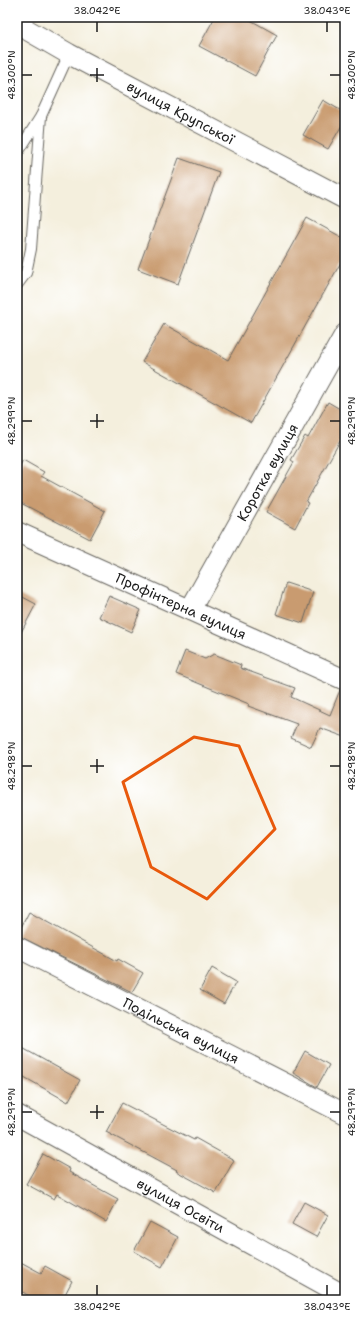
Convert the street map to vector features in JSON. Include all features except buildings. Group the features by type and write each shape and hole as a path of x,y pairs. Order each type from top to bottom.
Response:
{"street":[{"name":"вулиця Крупської","path":"17,24 69,54 345,199"},
{"name":"Коротка вулиця","path":"190,610 345,334"},
{"name":"Профінтерна вулиця","path":"17,532 345,680"},
{"name":"Подільська вулиця","path":"17,947 345,1114"},
{"name":"вулиця Освіти","path":"17,1115 345,1296"}],"lane":[{"path":"17,154 41,116 69,54"},
{"path":"17,285 26,273 31,249 41,116"}],"highlighted area":[{"path":"194,737 239,746 275,829 207,899 151,867 123,782"}]}
